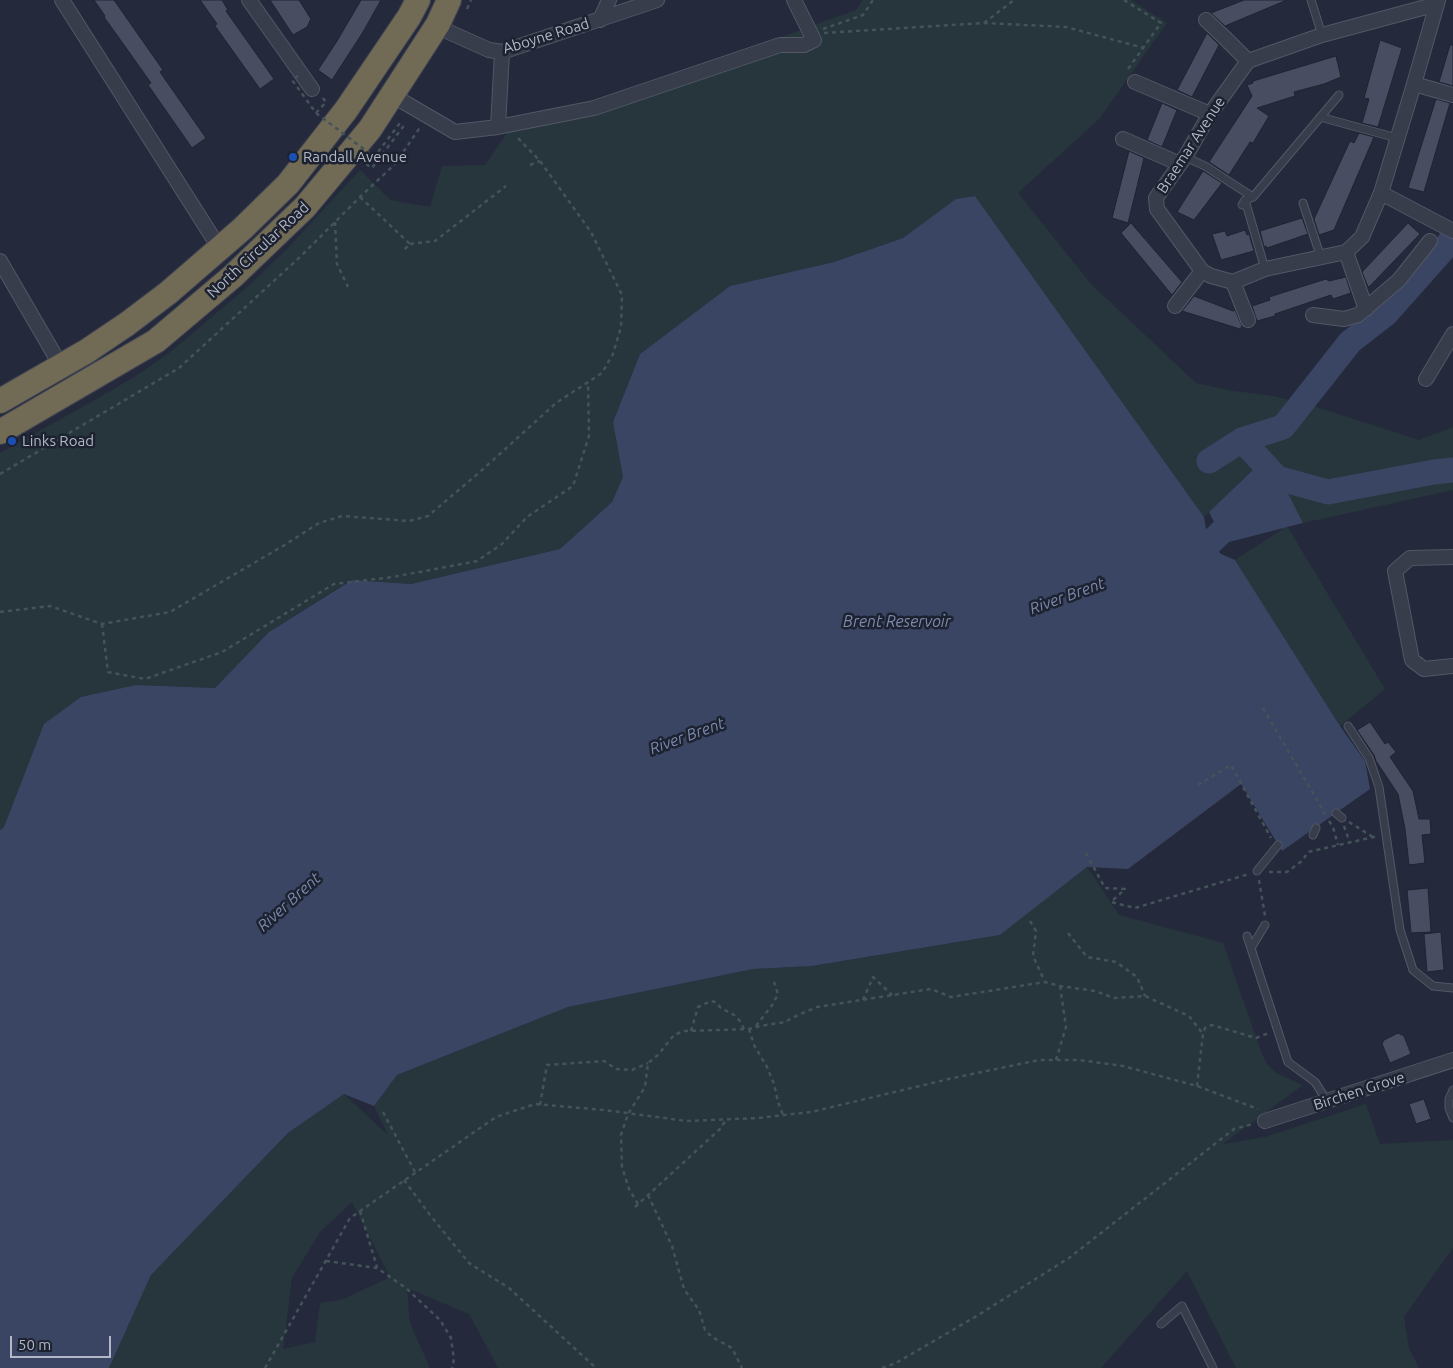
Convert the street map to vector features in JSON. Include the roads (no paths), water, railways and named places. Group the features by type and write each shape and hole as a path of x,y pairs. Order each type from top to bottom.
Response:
{"highway":[{"name":"North Circular Road","path":"0,401 86,351 127,324 168,293 220,249 288,184 346,110 409,17 418,0"},
{"name":"North Circular Road","path":"0,432 156,341 233,276 305,206 370,130 438,24 457,6"}],"street":[{"path":"62,0 220,249"},
{"path":"249,0 316,92"},
{"path":"600,20 608,0"},
{"name":"Aboyne Road","path":"438,24 449,32 489,50 502,52 657,0"},
{"path":"402,101 454,132 498,127 594,108 780,45 804,45 814,40 794,0"},
{"path":"1206,20 1248,61 1322,34 1437,2"},
{"path":"1175,306 1202,271 1211,276 1233,282 1265,269 1346,252 1362,237 1381,193 1437,2"},
{"path":"498,127 502,52"},
{"name":"Braemar Avenue","path":"1202,271 1157,208 1156,198 1210,114 1248,61"},
{"path":"1135,82 1210,114"},
{"path":"1414,84 1453,95"},
{"path":"1123,140 1182,160"},
{"path":"1381,193 1453,231"},
{"path":"1313,315 1344,319 1358,315 1399,280 1430,241"},
{"path":"1346,252 1366,309"},
{"path":"0,261 61,366"},
{"path":"1233,282 1248,320"},
{"path":"1426,379 1453,334"},
{"path":"1453,557 1410,558 1395,571 1412,660 1424,669 1453,666"},
{"name":"Birchen Grove","path":"1262,1115 1327,1101 1453,1060"}],"lane":[{"path":"1311,0 1322,34"},
{"path":"1265,269 1243,202 1252,197 1339,95"},
{"path":"1320,117 1397,138"},
{"path":"1182,160 1205,166 1252,197"},
{"path":"1303,202 1321,258"},
{"path":"1348,726 1369,758 1379,788 1400,930 1413,970 1433,986 1453,988"},
{"path":"1312,835 1316,828"},
{"path":"1257,871 1277,846"},
{"path":"1251,948 1265,926"},
{"path":"1247,936 1288,1062 1315,1082 1327,1101"},
{"path":"1453,1090 1449,1100 1449,1108 1453,1118"},
{"path":"1161,1324 1182,1306 1213,1368"}],"water":[{"name":"Brent Reservoir","path":"975,196 1204,517 1206,530 1211,542 1221,554 1235,560 1340,726 1365,761 1370,789 1282,851 1241,784 1128,869 1087,867 1000,935 812,966 753,969 568,1007 397,1075 374,1106 344,1094 288,1133 151,1275 109,1368 0,1368 0,830 4,827 44,724 81,697 136,685 215,688 269,632 352,580 411,584 560,549 612,502 623,477 613,422 640,354 730,286 834,262 903,238 956,199"},
{"path":"1271,460 1303,523 1229,542 1220,534 1209,512 1256,467"}],"waterway":[{"path":"1209,461 1242,440 1283,427 1350,342 1386,314 1449,243 1453,236"},
{"path":"1242,440 1277,478"},
{"name":"River Brent","path":"1181,554 1211,542 1277,478 1328,492 1453,470"}],"place":[{"name":"Randall Avenue","path":"293,157"},
{"name":"Links Road","path":"12,441"}]}
